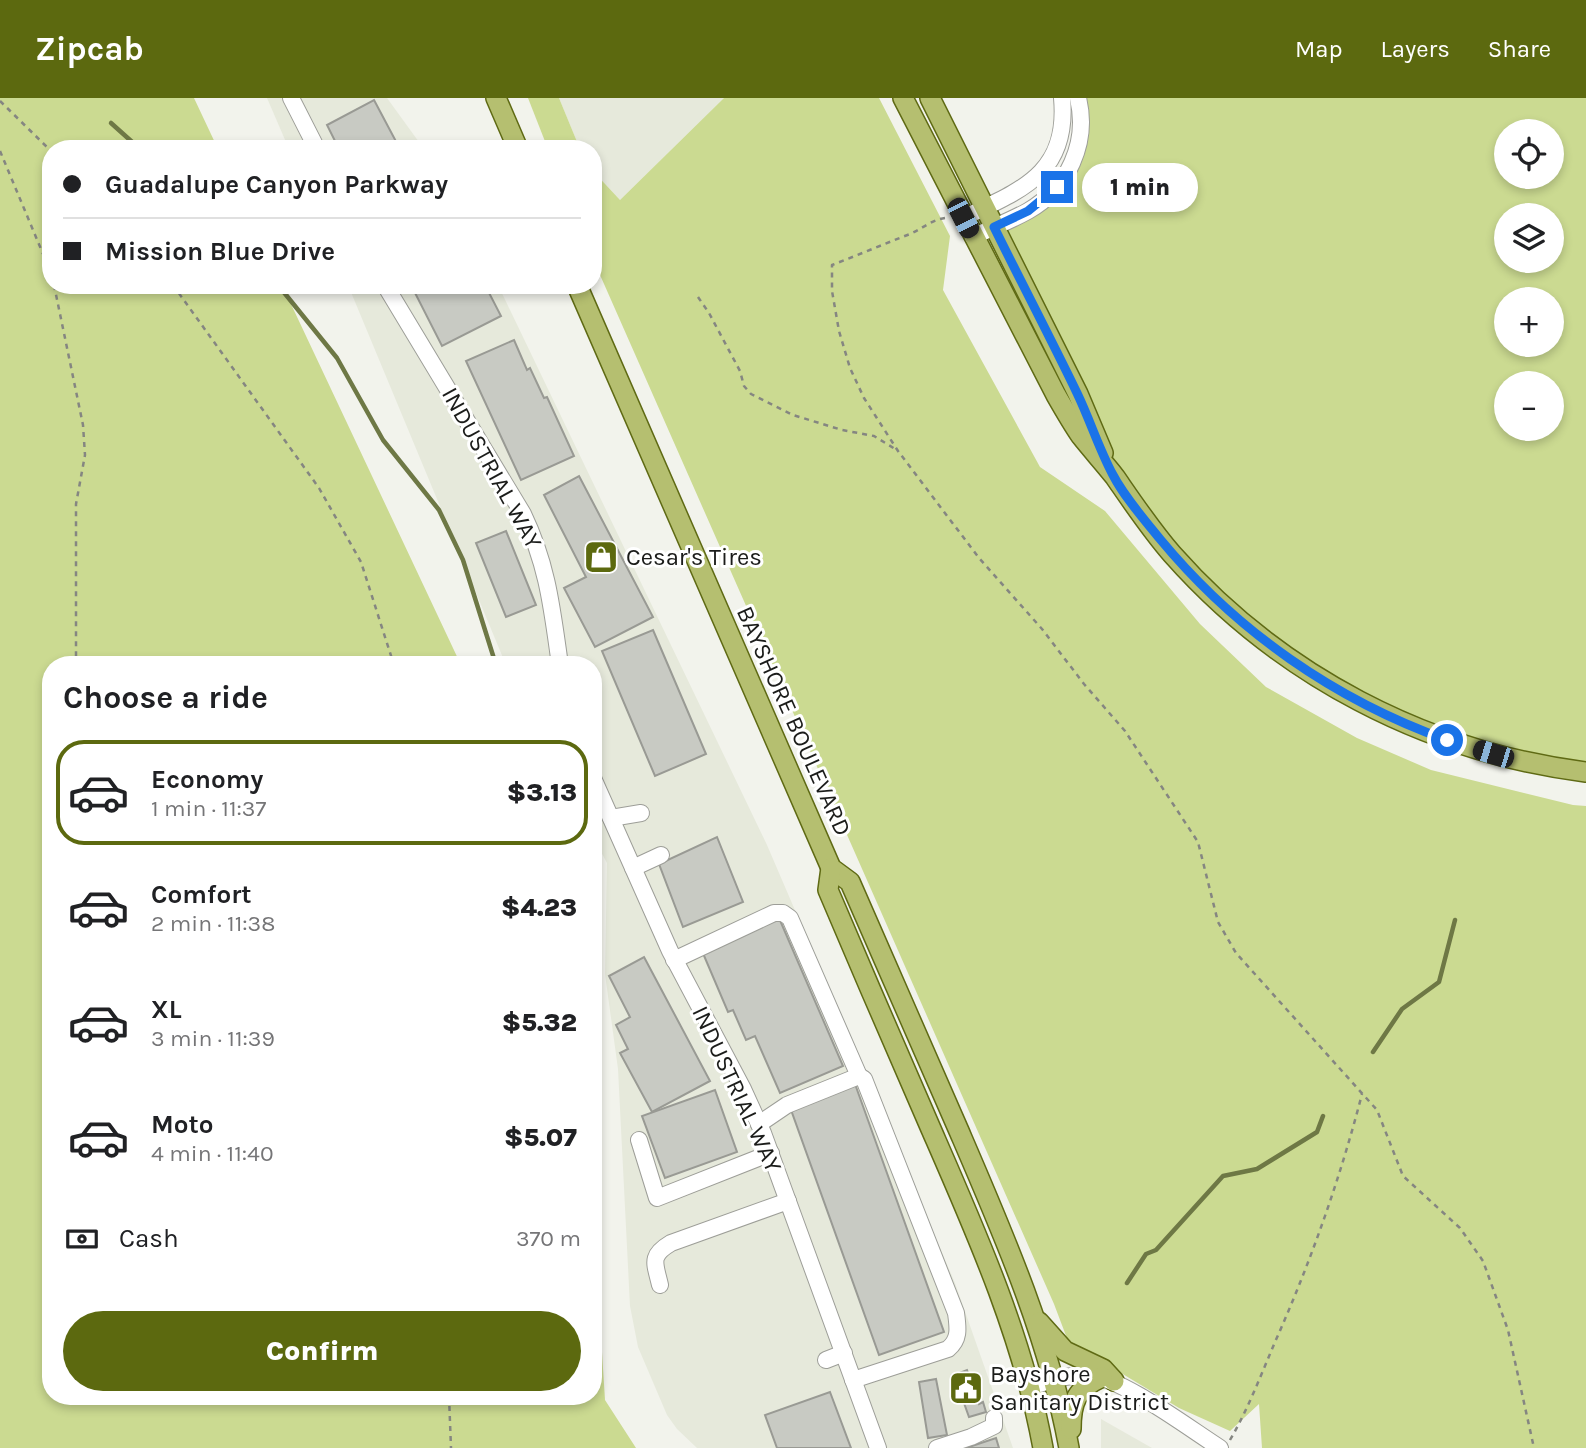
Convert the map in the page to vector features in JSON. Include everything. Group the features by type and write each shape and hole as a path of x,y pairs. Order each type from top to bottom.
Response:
{"main road":[{"path":"496,98 514,140"},
{"path":"903,98 1056,396 1082,437 1158,537 1209,592 1265,642 1317,678 1374,709 1433,735 1514,760 1586,772"},
{"path":"930,98 1078,394 1114,476"},
{"name":"BAYSHORE BOULEVARD","path":"582,294 831,868 850,882 990,1203 1031,1312 1053,1380 1070,1448"},
{"name":"BAYSHORE BOULEVARD","path":"831,868 828,890 968,1212 1017,1342 1043,1448"},
{"path":"1031,1312 1065,1351 1103,1369 1108,1379 1088,1383 1077,1393 1071,1418 1070,1448"}],"street":[{"path":"291,98 312,140"},
{"path":"963,218 1017,192 1040,173 1058,144 1062,130 1062,98"},
{"path":"973,237 1028,211 1057,187 1069,170 1081,138 1078,98"},
{"name":"INDUSTRIAL WAY","path":"390,294 534,536 549,587 559,656"},
{"name":"INDUSTRIAL WAY","path":"602,798 672,955 759,1124 878,1448"},
{"path":"611,818 641,813"},
{"path":"633,867 661,855"},
{"path":"672,955 774,913 786,915 859,1076 864,1079 957,1313 958,1329 956,1342 948,1349 853,1380"},
{"path":"672,955 692,941"},
{"path":"759,1124 788,1105 859,1076"},
{"path":"639,1140 657,1198 771,1153"},
{"path":"660,1285 655,1262 656,1254 660,1250 671,1243 788,1201"},
{"path":"825,1360 844,1353"},
{"path":"1030,1387 1078,1375 1108,1379 1222,1448"},
{"path":"937,1448 971,1437 993,1426 994,1418"}],"path":[{"path":"0,101 42,142"},
{"path":"0,151 42,251"},
{"path":"963,218 935,220 912,233 832,265 832,291 839,331 850,368 864,398 898,451 979,558 1042,629 1084,684 1125,731 1157,783 1185,820 1198,842 1218,922 1236,953 1363,1092 1377,1110 1403,1176 1461,1228 1483,1261 1508,1330 1534,1448"},
{"path":"56,294 83,425 85,455 76,505 76,656"},
{"path":"179,294 319,488 361,562 391,656"},
{"path":"698,297 740,370 744,386 751,394 793,415 842,430 874,436 898,451"},
{"path":"1222,1448 1251,1399 1302,1282 1343,1166 1363,1092"},
{"path":"449,1405 451,1448"}],"shaded area":[{"path":"267,98 387,98 417,140 285,140"},
{"path":"559,98 724,98 620,200 602,181 602,140 576,140"},
{"path":"352,294 502,294 767,845 955,1283 1013,1448 697,1448 667,1415 638,1347 630,1306 618,1069 605,974 607,863 602,854 602,656 502,656"},
{"path":"1101,1419 1152,1448 1101,1448"}],"green space":[{"path":"0,98 194,98 214,140 42,140 42,294 286,294 457,656 42,656 42,1405 602,1405 602,1352 605,1400 636,1448 0,1448"},
{"path":"528,98 559,98 576,140 544,140"},
{"path":"724,98 879,98 950,236 943,290 1040,467 1105,511 1200,624 1266,687 1357,738 1431,770 1586,806 1586,1448 1262,1448 1259,1404 1230,1431 1179,1408 1068,1341 602,279 602,181 620,200"},
{"path":"1078,98 1586,98 1586,772 1493,754 1291,661 1132,502 994,227 1027,211 1068,170"}],"building":[{"path":"374,100 395,140 334,140 327,125"},
{"path":"416,294 490,294 501,316 442,346"},
{"path":"514,340 527,370 530,368 544,398 547,397 574,456 521,480 466,361"},
{"path":"579,476 653,617 595,647 564,588 586,577 544,495"},
{"path":"506,531 536,605 506,617 476,543"},
{"path":"653,630 706,754 655,776 602,651"},
{"path":"717,837 743,902 683,927 659,864"},
{"path":"779,918 843,1066 780,1093 755,1036 746,1040 733,1010 728,1012 702,951"},
{"path":"644,957 710,1081 652,1112 620,1053 628,1049 616,1025 630,1017 609,976"},
{"path":"855,1084 944,1332 879,1355 790,1107"},
{"path":"715,1090 737,1152 665,1178 642,1116"},
{"name":"Bayshore Sanitary District","path":"967,1370 979,1404 983,1402 986,1412 969,1417 954,1375"},
{"path":"936,1379 947,1435 928,1438 919,1382"},
{"path":"830,1392 851,1448 777,1448 765,1415"},
{"path":"996,1438 999,1448 966,1448"}],"waterway":[{"path":"111,123 130,140"},
{"path":"285,294 337,358 383,440 439,510 463,560 493,656"},
{"path":"1373,1052 1402,1009 1439,982 1455,920"},
{"path":"1127,1283 1146,1254 1156,1250 1223,1176 1257,1169 1317,1132 1323,1116"}],"place":[{"name":"Cesar's Tires","path":"601,557"},
{"name":"Bayshore Sanitary District","path":"966,1388"}],"route":[{"path":"1057,187 1028,211 994,227 1078,394 1114,476 1132,502 1193,577 1265,642 1345,694 1403,723 1447,740"}]}
